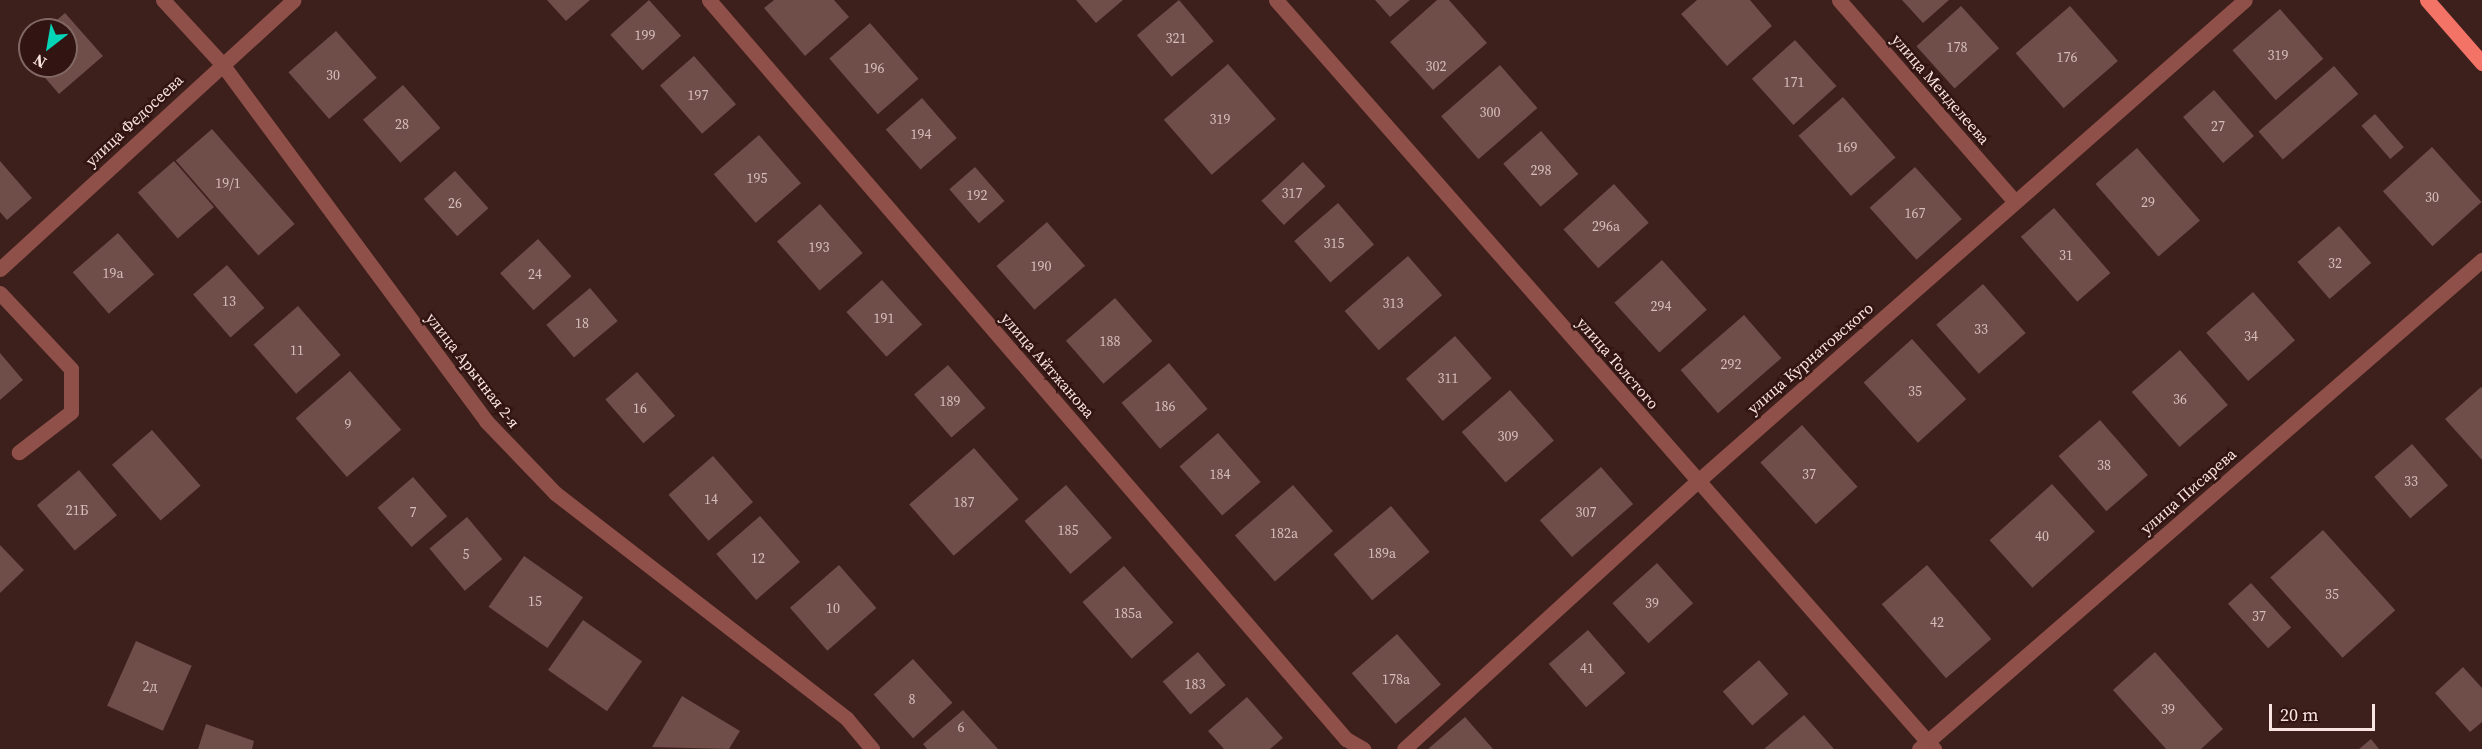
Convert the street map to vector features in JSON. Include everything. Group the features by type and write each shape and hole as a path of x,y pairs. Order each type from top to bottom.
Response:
{"main road":[{"path":"2427,0 2482,63"}],"street":[{"name":"улица Арычная 2-я","path":"163,0 222,64 486,421 555,493 848,719 872,749"},
{"name":"улица Федосеева","path":"0,269 294,0"},
{"name":"улица Айтжанова","path":"710,0 1346,739 1363,749"},
{"name":"улица Толстого","path":"1276,0 1927,746"},
{"name":"улица Менделеева","path":"1839,0 2015,202"},
{"name":"улица Курнатовского","path":"1404,749 1698,481 2245,0"},
{"name":"улица Писарева","path":"1927,746 2482,260"},
{"path":"0,292 71,369 71,412 19,452"}],"building":[{"path":"547,0 590,0 566,21"},
{"path":"649,0 681,36 642,70 610,35"},
{"path":"774,0 834,0 849,17 805,56 764,8"},
{"path":"1076,0 1123,0 1096,23"},
{"path":"1179,0 1214,41 1172,77 1137,35"},
{"path":"1375,0 1410,0 1390,17"},
{"path":"1437,0 1449,0 1487,43 1433,90 1390,42"},
{"path":"1697,0 1750,0 1772,26 1727,66 1681,14"},
{"path":"1902,0 1949,0 1923,23"},
{"path":"1961,6 1999,48 1955,89 1916,46"},
{"path":"2070,6 2118,61 2064,108 2016,53"},
{"path":"2280,9 2323,59 2276,100 2232,50"},
{"path":"65,13 69,18 59,18"},
{"path":"870,23 919,79 878,114 829,58"},
{"path":"78,28 103,56 78,78"},
{"path":"336,31 377,78 329,119 288,72"},
{"path":"1795,40 1836,86 1793,125 1752,79"},
{"path":"694,56 736,104 702,134 660,86"},
{"path":"1228,64 1276,119 1212,175 1164,120"},
{"path":"1500,65 1537,108 1479,159 1441,116"},
{"path":"2334,66 2358,94 2283,160 2259,132"},
{"path":"45,78 78,78 59,94"},
{"path":"403,85 440,128 400,163 363,120"},
{"path":"2214,90 2254,136 2223,163 2183,117"},
{"path":"1843,97 1895,157 1851,196 1798,136"},
{"path":"922,98 957,138 921,169 886,129"},
{"path":"2375,114 2404,147 2390,159 2361,126"},
{"path":"212,129 295,224 258,256 176,160"},
{"path":"1541,131 1578,174 1541,207 1503,164"},
{"path":"759,135 801,183 756,223 714,174"},
{"path":"2432,147 2482,202 2432,246 2383,191"},
{"path":"2137,148 2200,220 2158,257 2095,184"},
{"path":"0,161 32,198 7,220 0,212"},
{"path":"174,161 214,207 178,239 138,192"},
{"path":"1303,162 1326,186 1284,225 1261,201"},
{"path":"975,167 1005,201 979,223 949,189"},
{"path":"1915,167 1962,219 1917,260 1870,208"},
{"path":"455,171 488,208 457,236 424,199"},
{"path":"1614,184 1649,223 1598,268 1563,230"},
{"path":"1338,203 1374,245 1330,283 1294,241"},
{"path":"820,204 863,253 820,290 777,241"},
{"path":"2054,208 2110,273 2077,302 2021,237"},
{"path":"1047,222 1085,266 1034,310 996,266"},
{"path":"2339,226 2371,263 2330,299 2297,262"},
{"path":"118,233 154,275 109,314 73,272"},
{"path":"538,239 571,276 534,310 500,273"},
{"path":"1408,256 1442,295 1379,350 1345,311"},
{"path":"1662,260 1707,310 1659,353 1614,303"},
{"path":"227,265 264,308 230,338 193,295"},
{"path":"882,280 922,325 886,357 846,312"},
{"path":"1983,284 2026,333 1979,374 1936,325"},
{"path":"590,288 618,321 574,358 546,325"},
{"path":"2253,292 2295,340 2248,381 2206,333"},
{"path":"1115,298 1152,341 1103,384 1066,341"},
{"path":"298,306 341,355 296,394 253,345"},
{"path":"1744,315 1781,358 1718,413 1681,370"},
{"path":"1455,336 1492,378 1443,421 1406,379"},
{"path":"1912,339 1966,399 1918,443 1864,382"},
{"path":"2180,350 2228,405 2180,447 2132,392"},
{"path":"0,353 23,380 0,400"},
{"path":"1169,363 1208,409 1160,449 1122,403"},
{"path":"948,365 985,408 951,438 914,395"},
{"path":"350,371 401,430 347,477 296,418"},
{"path":"637,372 675,416 643,443 605,400"},
{"path":"2482,388 2482,460 2445,419"},
{"path":"1510,390 1554,441 1506,483 1462,432"},
{"path":"2100,420 2148,475 2106,511 2058,456"},
{"path":"1802,425 1858,487 1816,524 1760,462"},
{"path":"152,430 201,486 161,521 112,465"},
{"path":"1218,433 1261,482 1222,516 1180,466"},
{"path":"2412,444 2448,486 2410,518 2374,477"},
{"path":"974,448 1019,499 954,556 909,504"},
{"path":"713,456 753,502 708,541 668,495"},
{"path":"1601,467 1633,504 1572,557 1540,520"},
{"path":"79,470 117,515 75,551 37,505"},
{"path":"413,477 447,516 412,547 378,508"},
{"path":"2052,484 2095,532 2032,588 1990,540"},
{"path":"1066,485 1112,538 1070,574 1024,521"},
{"path":"1293,485 1333,531 1275,582 1235,536"},
{"path":"1391,506 1430,552 1372,600 1334,554"},
{"path":"760,516 800,562 756,600 716,554"},
{"path":"467,517 502,559 465,591 429,548"},
{"path":"2323,530 2395,610 2343,658 2270,578"},
{"path":"0,545 24,570 0,593"},
{"path":"524,556 583,597 547,648 488,607"},
{"path":"1657,563 1693,603 1649,643 1612,603"},
{"path":"839,565 876,608 827,651 790,608"},
{"path":"1927,565 1991,639 1946,678 1882,604"},
{"path":"1124,566 1173,623 1132,659 1082,602"},
{"path":"2251,583 2291,628 2268,648 2228,604"},
{"path":"583,620 642,661 607,711 548,670"},
{"path":"1588,630 1625,673 1586,707 1549,664"},
{"path":"1397,634 1441,685 1396,724 1352,673"},
{"path":"136,641 192,666 163,731 107,706"},
{"path":"1198,652 1226,685 1190,715 1163,682"},
{"path":"2155,652 2223,729 2201,749 2166,749 2113,690"},
{"path":"913,659 952,703 913,738 874,694"},
{"path":"1759,660 1789,694 1752,725 1723,691"},
{"path":"2463,667 2482,688 2482,722 2470,732 2435,693"},
{"path":"682,696 740,731 729,749 652,747"},
{"path":"1247,697 1283,738 1270,749 1224,749 1208,731"},
{"path":"963,710 998,749 927,749 923,744"},
{"path":"1804,715 1834,749 1764,749"},
{"path":"1465,717 1493,749 1428,749"},
{"path":"206,724 254,741 252,749 198,749"},
{"path":"2371,739 2379,749 2359,749"}]}
